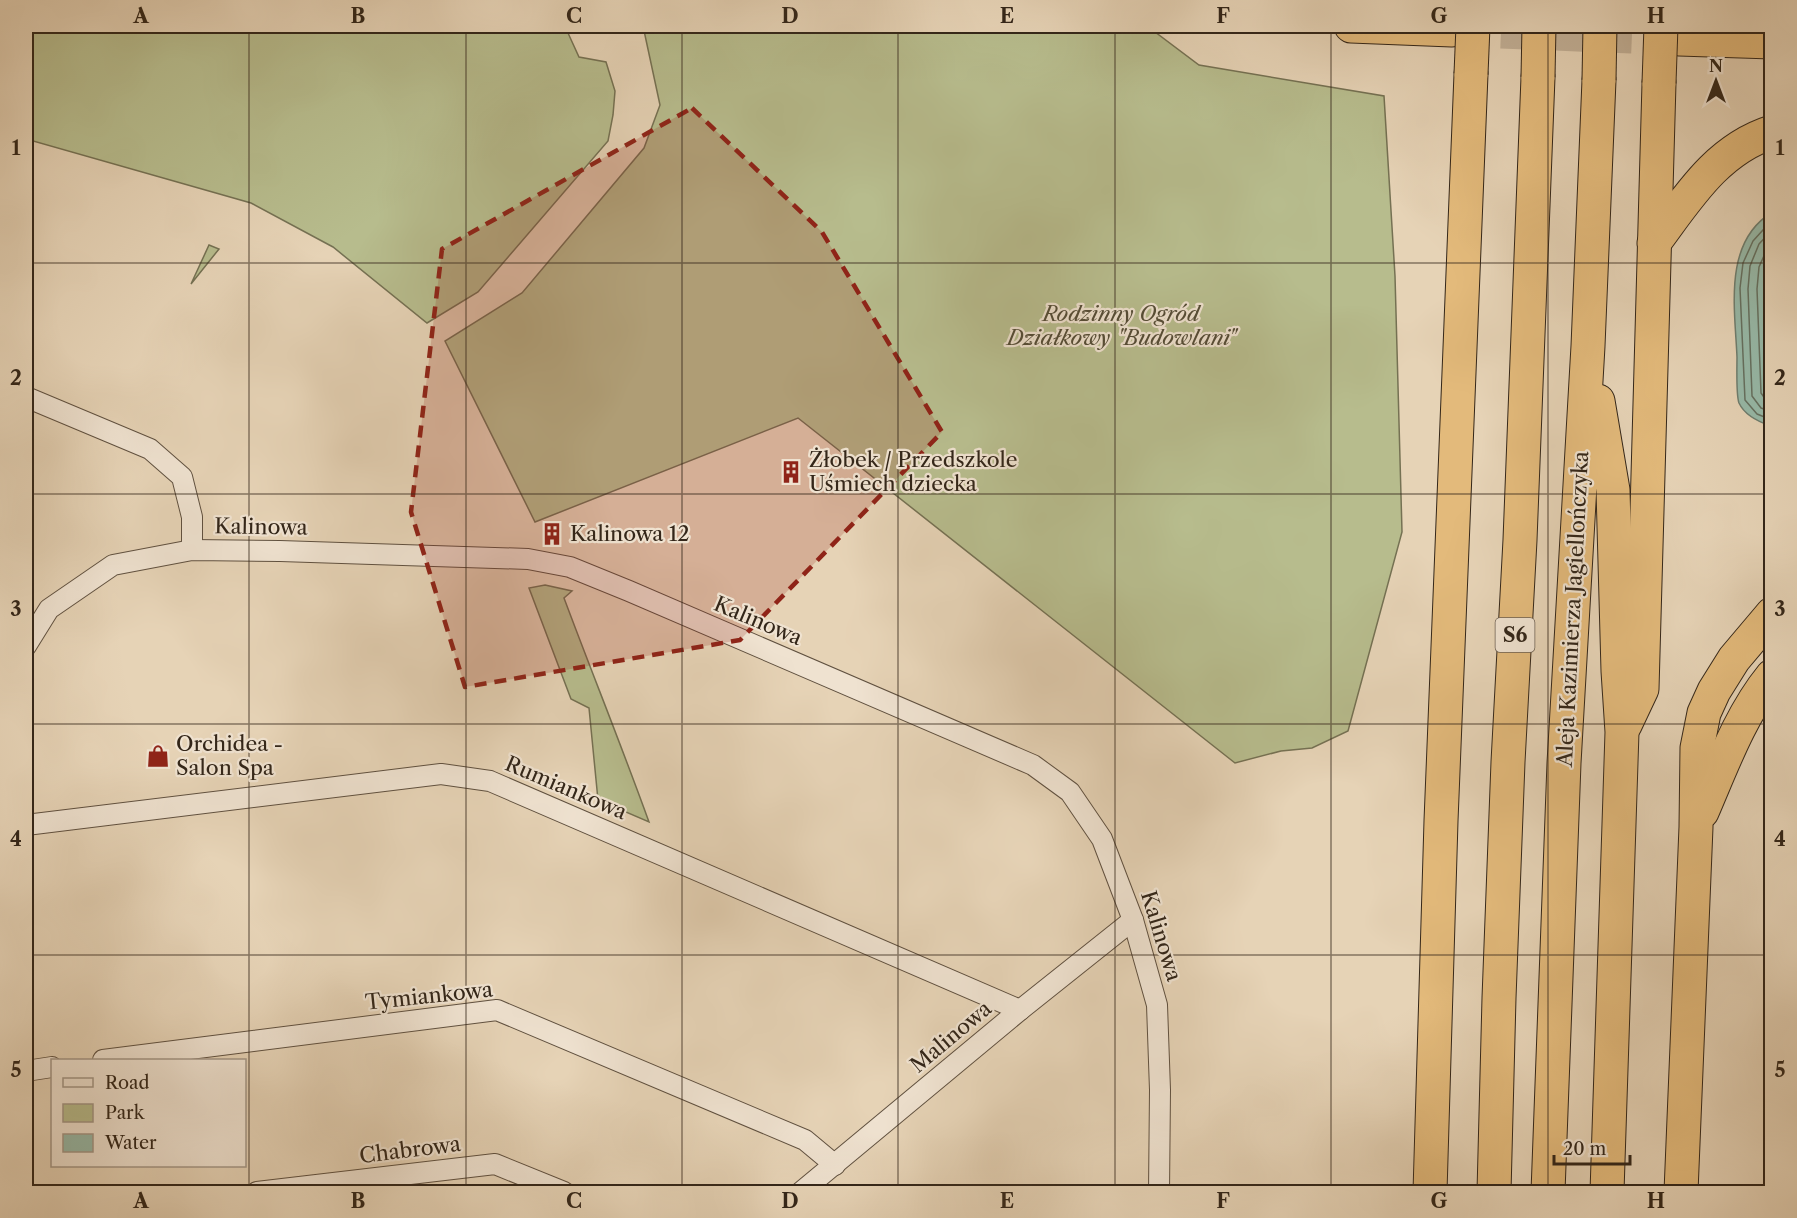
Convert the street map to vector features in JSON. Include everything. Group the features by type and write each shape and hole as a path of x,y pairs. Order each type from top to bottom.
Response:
{"highway":[{"path":"1351,26 1462,28 1471,74 1441,821 1430,1192"},
{"name":"S6","path":"1494,1192 1501,951 1520,540 1539,26"},
{"name":"Aleja Kazimierza Jagiellończyka","path":"1548,1192 1564,763 1588,346 1600,26"},
{"path":"1622,732 1642,689 1659,83 1670,32 1772,42"},
{"path":"1654,243 1706,174 1741,146 1772,132"},
{"path":"1588,346 1613,490 1622,732 1607,1192"},
{"path":"1681,1192 1696,828 1697,748 1704,713 1714,691 1734,659 1772,614"},
{"path":"1696,828 1733,741 1763,687 1772,676"}],"street":[{"path":"26,397 150,448 182,477 192,516 192,550"},
{"name":"Kalinowa","path":"26,646 49,609 113,565 192,550 528,559 570,567 1033,765 1070,792 1102,839 1133,920 1157,1005 1160,1090 1159,1192"},
{"name":"Rumiankowa","path":"26,825 441,774 490,781 1020,1010"},
{"name":"Malinowa","path":"801,1192 1020,1010 1133,920"},
{"name":"Tymiankowa","path":"111,1059 497,1010 805,1140 835,1165"},
{"path":"26,1071 51,1067"},
{"name":"Chabrowa","path":"257,1192 495,1164 564,1192"}],"highlighted area":[{"path":"692,108 822,232 942,432 740,640 465,687 411,512 442,249"}],"green space":[{"path":"26,26 549,26 568,33 579,57 606,62 615,91 613,115 608,141 478,292 427,323 333,247 251,203 26,139"},
{"name":"Rodzinny Ogród Działkowy \"Budowlani\"","path":"643,26 1147,26 1199,65 1384,96 1395,276 1402,532 1348,731 1312,748 1281,751 1235,763 798,418 535,522 445,341 522,293 644,148 660,105"},
{"path":"209,245 219,249 191,284"},
{"path":"545,585 572,591 564,598 649,822 598,800 589,708 571,699 529,588"}],"water":[{"path":"1771,213 1771,426 1749,415 1739,403 1734,298 1735,278 1745,241 1756,226"}],"tunnel":[{"path":"1452,30 1679,39"}],"place":[{"name":"Żłobek / Przedszkole Uśmiech dziecka","path":"791,472"},
{"name":"Kalinowa 12","path":"552,534"},
{"name":"Orchidea - Salon Spa","path":"158,756"}]}
